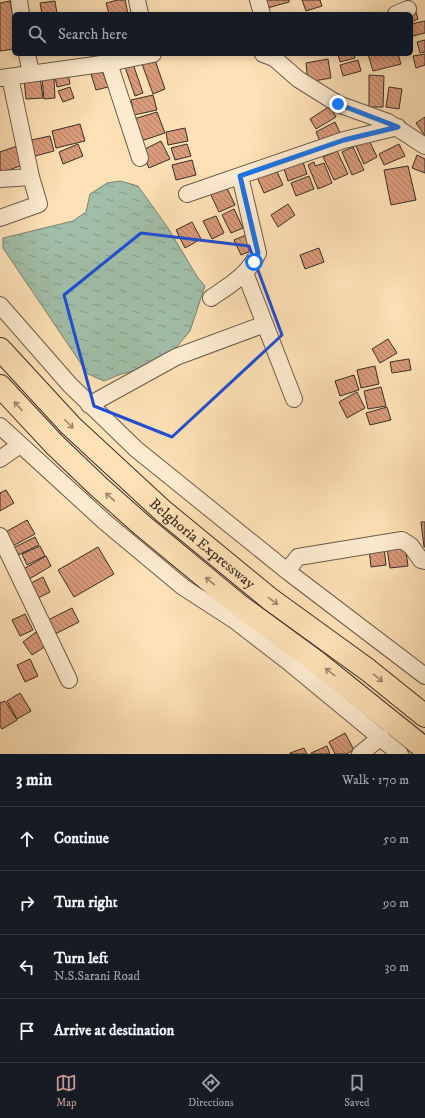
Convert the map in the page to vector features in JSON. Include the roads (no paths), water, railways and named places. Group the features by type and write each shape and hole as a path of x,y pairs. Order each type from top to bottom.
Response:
{"highway":[{"name":"Belghoria Expressway","path":"0,349 72,426 163,511 270,599 331,642 425,716"},
{"name":"Belghoria Expressway","path":"0,386 72,461 143,526 240,606 318,663 378,727 425,749"},
{"path":"378,727 398,694"}],"street":[{"path":"19,0 21,12"},
{"path":"137,0 140,12"},
{"path":"258,0 261,12"},
{"path":"27,56 31,74"},
{"path":"0,218 39,204 30,177 5,77 108,63 140,56"},
{"path":"274,56 298,79 338,104 398,127 425,146"},
{"path":"108,63 140,158"},
{"path":"187,194 344,140 398,127"},
{"path":"211,298 245,273 254,262 258,253 240,176"},
{"path":"0,179 30,177"},
{"path":"245,273 294,399"},
{"path":"0,305 42,354 89,404 136,448 287,571 425,676"},
{"path":"89,404 176,357 265,324"},
{"path":"0,426 105,522 183,587 234,620 378,727 400,754"},
{"path":"0,459 20,445"},
{"path":"1,538 69,680"},
{"path":"287,571 298,557 402,540 411,546 421,560 425,561"},
{"path":"360,754 378,727"}],"water":[{"path":"120,181 138,186 168,228 198,278 205,286 190,331 170,355 146,368 121,374 104,381 88,374 3,248 3,238 73,221 86,212 90,194 107,183"}]}
